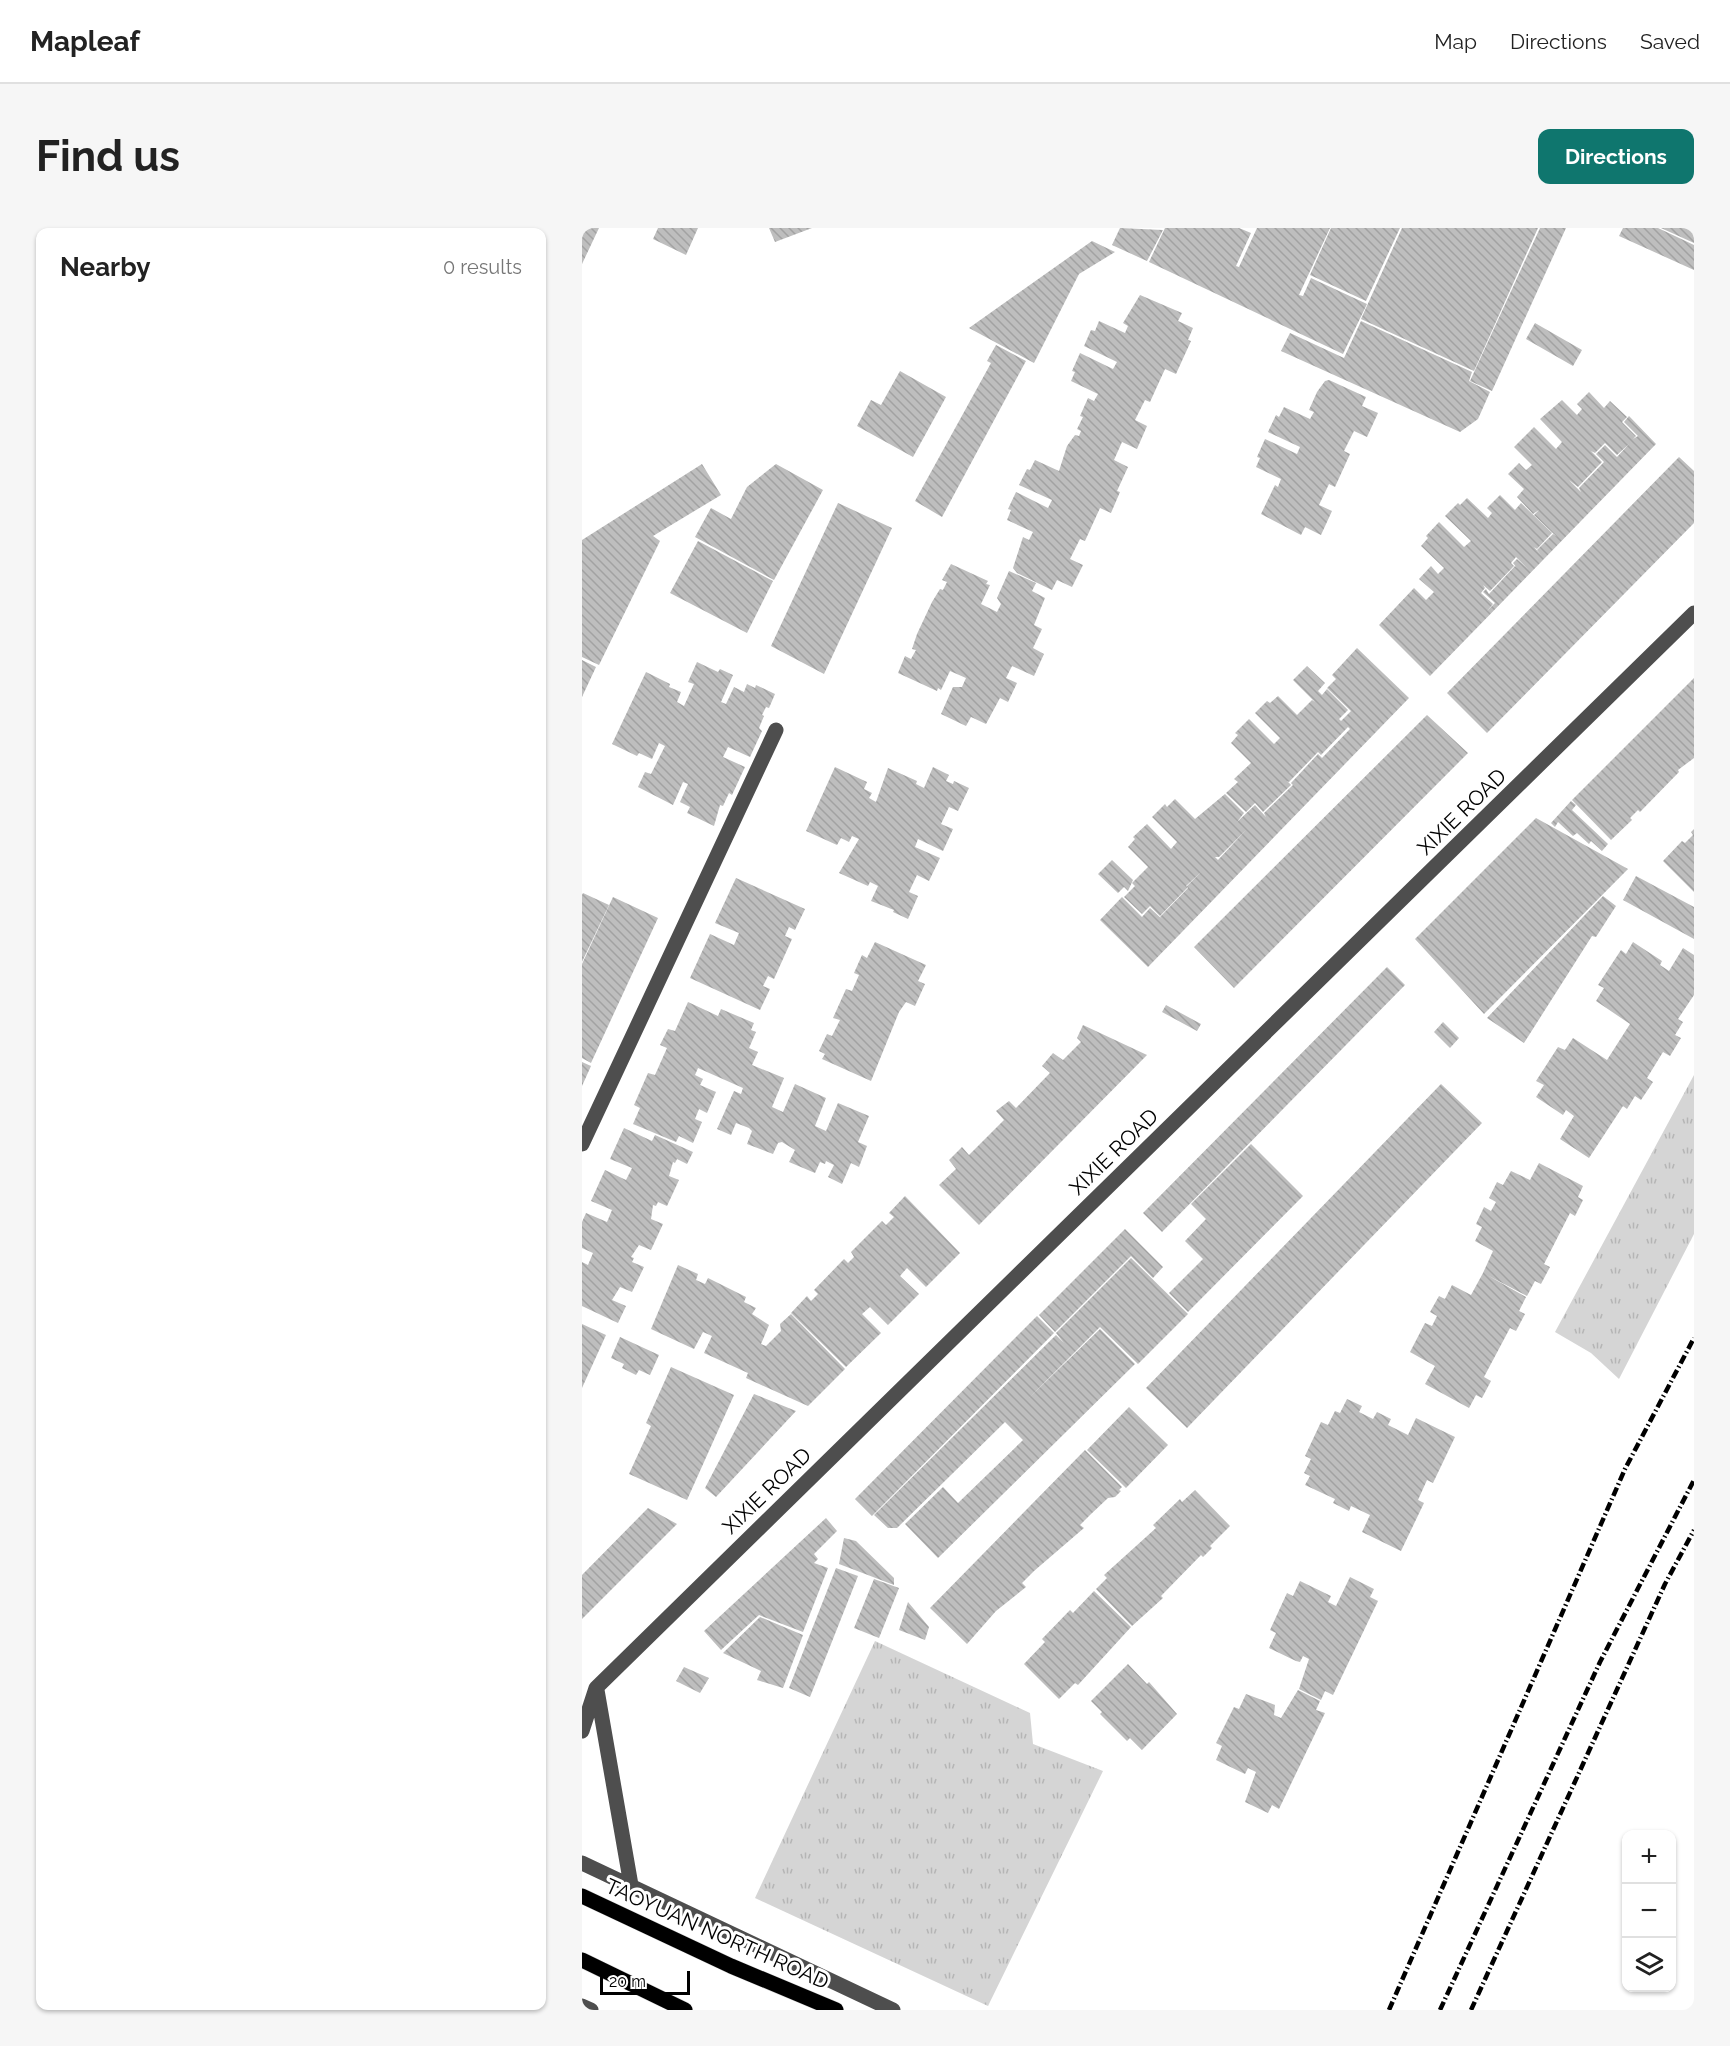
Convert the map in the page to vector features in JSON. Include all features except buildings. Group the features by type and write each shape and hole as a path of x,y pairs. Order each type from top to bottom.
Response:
{"main road":[{"name":"TAOYUAN NORTH ROAD","path":"582,1896 731,1966 836,2010"},
{"path":"582,1960 685,2010"}],"street":[{"name":"XIXIE ROAD","path":"582,1731 596,1688 1694,614"},
{"path":"582,1144 776,730"},
{"path":"582,1699 596,1688 631,1885"},
{"path":"582,1863 893,2010"},
{"path":"582,2006 591,2010"}],"green space":[{"path":"1694,1075 1694,1234 1619,1379 1591,1353 1555,1332"},
{"path":"875,1641 1030,1713 1033,1744 1103,1771 988,2006 755,1898"}],"railway":[{"path":"1389,2010 1625,1469 1694,1338"},
{"path":"1440,2010 1600,1662 1694,1480"},
{"path":"1471,2010 1665,1584 1694,1530"}]}
